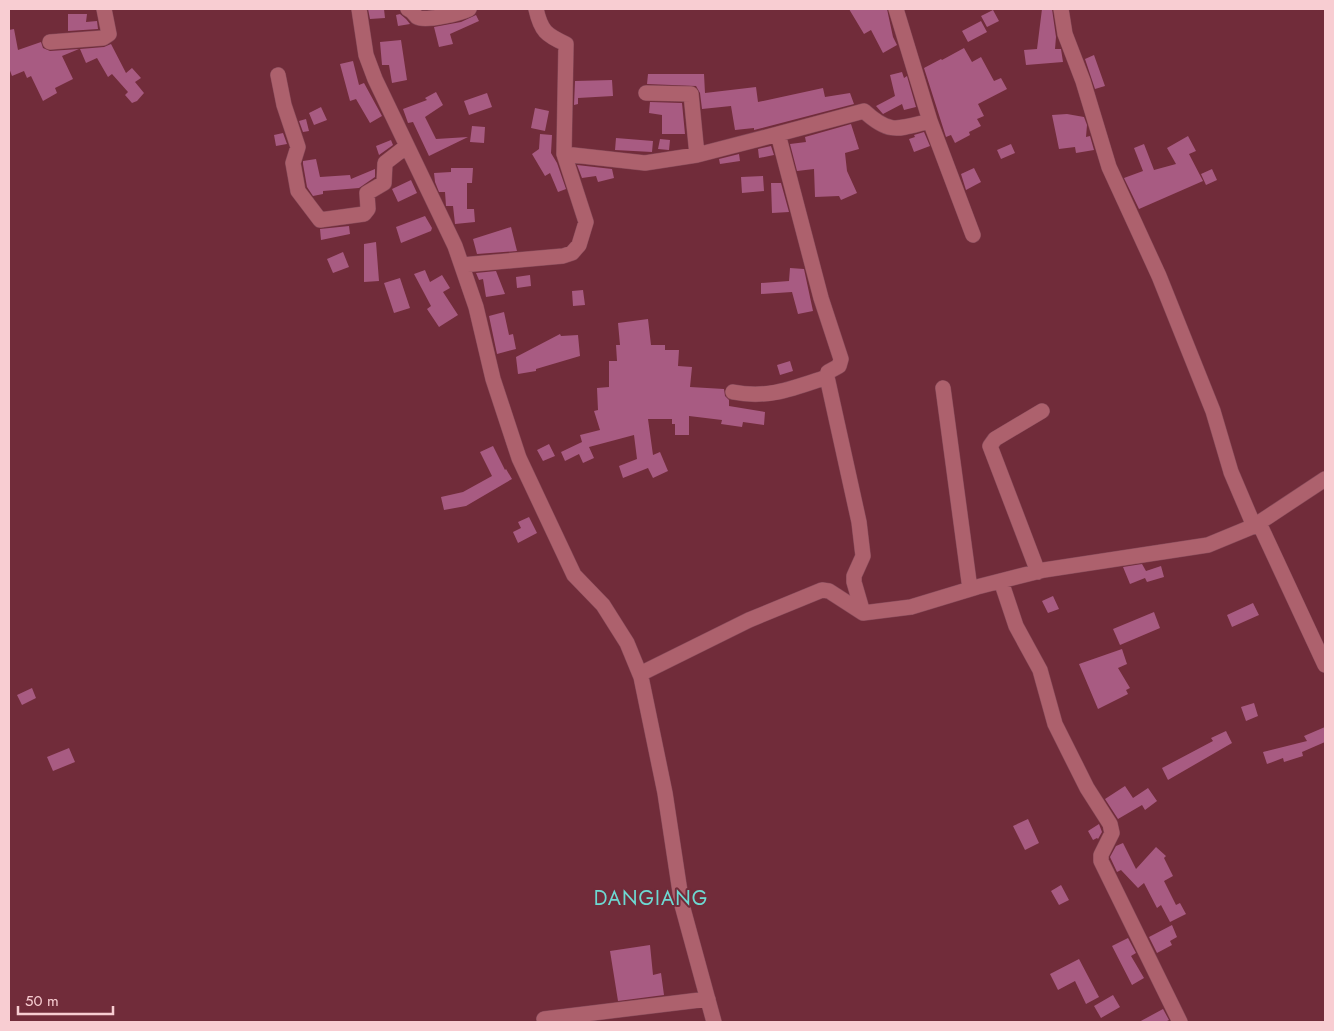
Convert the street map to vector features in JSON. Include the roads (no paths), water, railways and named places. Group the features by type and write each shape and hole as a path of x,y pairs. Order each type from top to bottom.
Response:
{"street":[{"path":"50,42 103,38 109,34 104,9"},
{"path":"359,9 366,55 389,113 407,146 462,265 476,307 493,379 519,458 574,575 603,604 628,643 640,674 665,793 682,906 714,1022"},
{"path":"408,9 418,18 456,14 469,9"},
{"path":"462,265 563,256 572,253 584,234 586,222 564,154 566,44 544,32 536,9"},
{"path":"896,9 930,121 973,235"},
{"path":"1061,9 1065,34 1083,81 1109,167 1159,276 1214,411 1231,472 1325,665"},
{"path":"278,75 284,105 298,147 293,163 298,191 320,220 364,214 368,209 367,193 384,183 385,164 407,146"},
{"path":"646,93 691,94 697,155"},
{"path":"564,154 636,163 697,155 864,111 885,127 897,130 930,121"},
{"path":"778,134 820,298 841,359 839,366 828,372 827,377 836,427 847,464 859,522 863,556 854,576 854,582 863,613"},
{"path":"733,392 750,395 775,394 827,377"},
{"path":"943,388 970,589"},
{"path":"1038,572 990,446 995,439 1042,411"},
{"path":"640,674 749,620 822,590 829,590 863,613 911,607 970,589 1038,572 1208,545 1256,524 1325,479"},
{"path":"1001,581 1016,626 1040,670 1055,724 1087,788 1110,824 1112,833 1101,855 1101,862 1180,1022"},
{"path":"544,1019 708,999"}],"district":[{"name":"DANGIANG","path":"651,898"}]}
